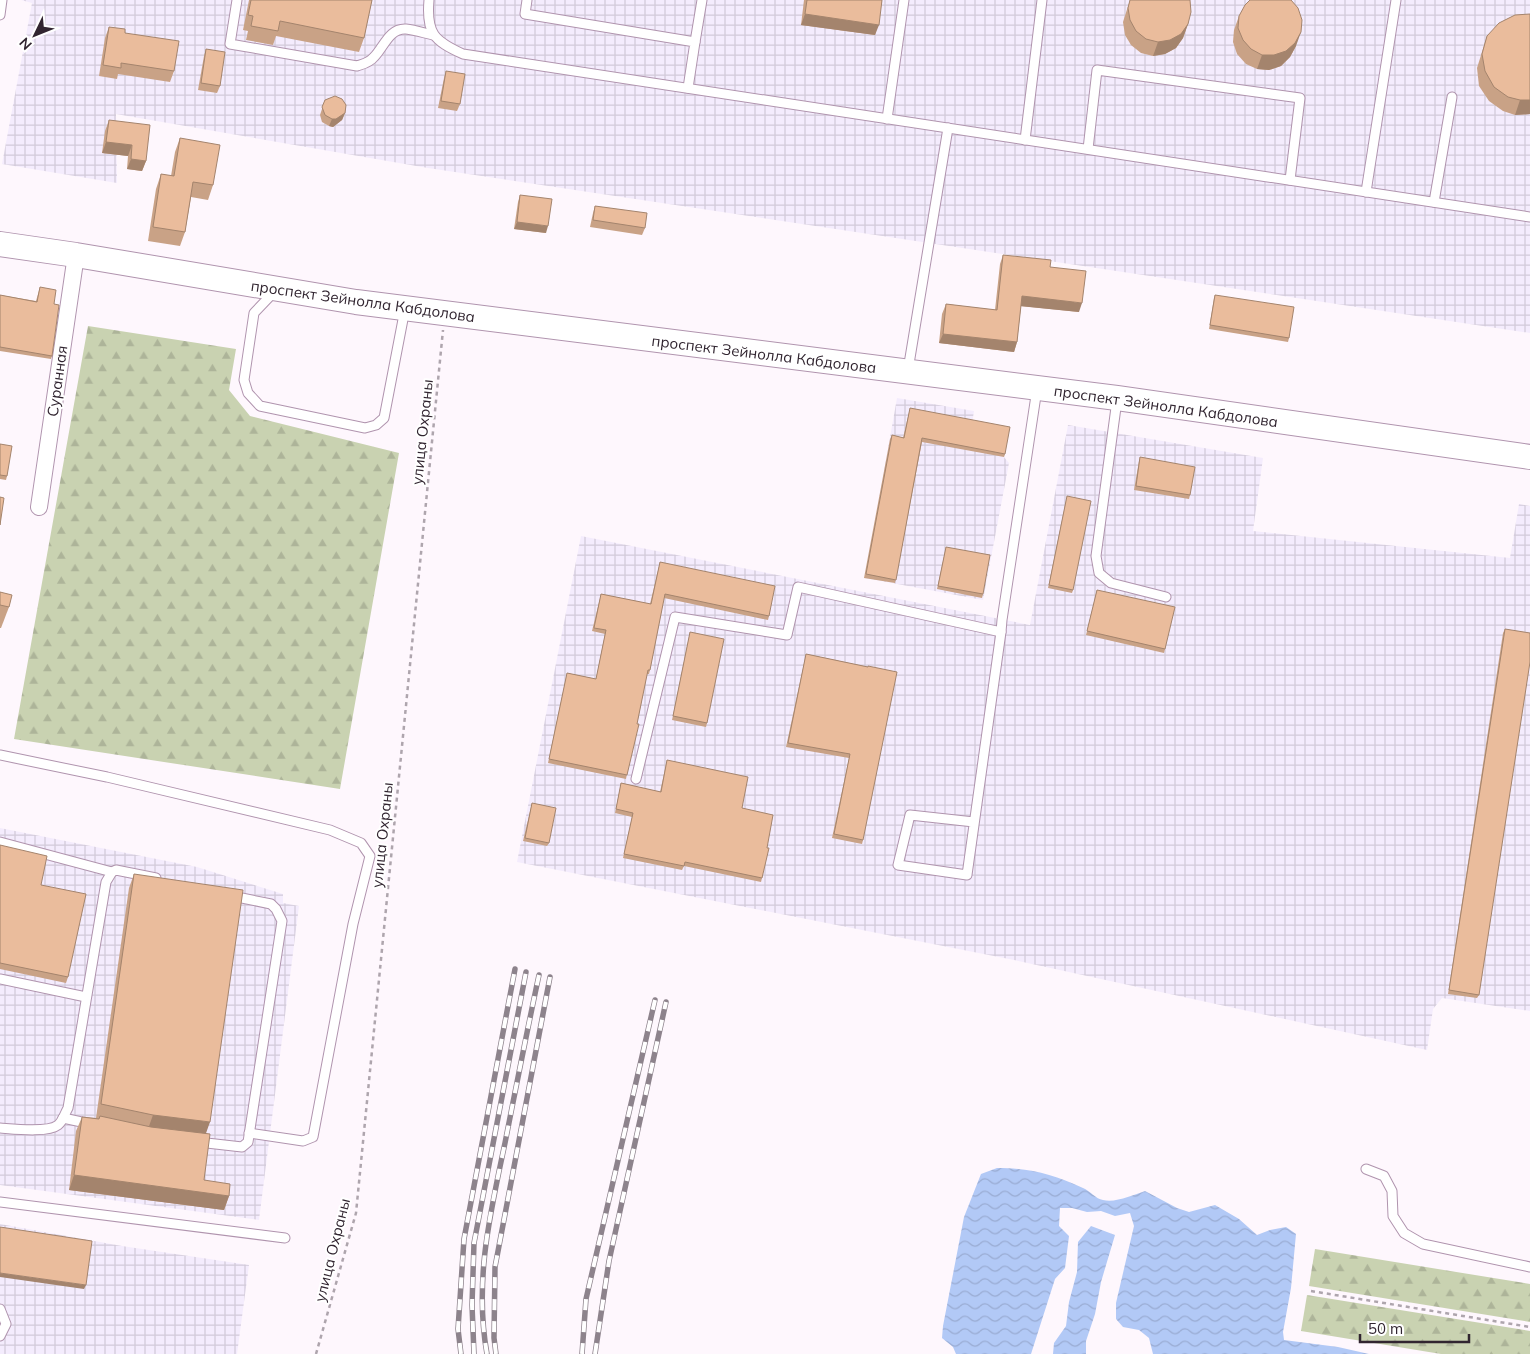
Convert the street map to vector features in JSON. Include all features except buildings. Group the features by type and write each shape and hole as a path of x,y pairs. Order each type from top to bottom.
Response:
{"main road":[{"name":"проспект Зейнолла Кабдолова","path":"0,244 356,302 1117,398 1530,456"}],"street":[{"name":"Суранная","path":"39,507 76,255"}],"lane":[{"path":"0,15 2,0"},
{"path":"237,0 230,44 357,66 366,63 374,57 388,37 398,30 405,29 433,35 445,46 463,54 1530,217"},
{"path":"429,0 428,15 433,35"},
{"path":"527,0 525,14 695,42"},
{"path":"688,88 702,0"},
{"path":"888,119 904,0"},
{"path":"1025,140 1042,0"},
{"path":"1366,192 1396,0"},
{"path":"1088,149 1097,70 1300,98 1290,180"},
{"path":"1434,202 1452,97"},
{"path":"908,373 948,128"},
{"path":"277,289 254,313 244,380 248,393 260,406 365,428 376,425 384,418 405,308"},
{"path":"974,822 910,814 898,865 967,875 1037,389"},
{"path":"1117,398 1096,556 1099,573 1111,584 1166,597"},
{"path":"636,779 675,617 787,635 798,587 1001,632"},
{"path":"0,755 107,777 330,830 361,842 370,856 353,924 313,1137 304,1141 249,1133"},
{"path":"0,842 112,872 116,870 170,881"},
{"path":"0,1128 50,1129 58,1125 68,1108 106,882 112,872"},
{"path":"192,1141 242,1148 248,1142 282,921 276,908 271,904 225,894"},
{"path":"0,979 86,997"},
{"path":"63,1118 101,1126"},
{"path":"1366,1169 1384,1176 1392,1191 1393,1216 1404,1233 1423,1244 1530,1267"},
{"path":"0,1202 285,1238"},
{"path":"0,1309 6,1324 0,1336"}],"path":[{"name":"улица Охраны","path":"316,1354 356,1213 445,314"},
{"path":"1312,1290 1530,1326"}],"shaded area":[{"path":"21,0 1530,0 1530,333 428,168 116,114 117,183 2,164 32,3"},
{"path":"897,398 974,411 972,424 1009,431 1004,457 1009,463 983,600 865,578"},
{"path":"1068,425 1263,458 1253,531 1510,558 1519,504 1530,506 1530,1011 1442,998 1433,1009 1427,1050 1014,960 517,862 581,536 1030,625"},
{"path":"0,828 197,867 283,894 283,903 299,906 259,1220 0,1185"},
{"path":"0,1224 122,1246 249,1265 237,1354 0,1354"}],"green space":[{"path":"88,326 236,349 229,390 250,416 399,453 340,789 14,739"},
{"path":"1315,1249 1530,1284 1530,1322 1309,1286"},
{"path":"1307,1295 1530,1331 1530,1354 1441,1354 1301,1331"}],"water":[{"path":"997,1168 1020,1169 1051,1176 1083,1188 1098,1198 1108,1201 1119,1200 1145,1191 1177,1208 1189,1212 1215,1205 1239,1219 1257,1235 1286,1227 1296,1234 1291,1288 1283,1332 1284,1340 1338,1347 1369,1354 1153,1354 1149,1338 1139,1330 1123,1327 1116,1319 1116,1303 1134,1226 1130,1213 1115,1216 1101,1211 1087,1212 1072,1208 1060,1208 1059,1226 1069,1236 1065,1268 1055,1279 1031,1354 956,1354 953,1347 942,1338 964,1217 981,1174"},
{"path":"1091,1226 1115,1235 1101,1282 1095,1314 1086,1341 1086,1354 1053,1354 1054,1343 1066,1326 1069,1302 1077,1272 1078,1242"}],"railway":[{"path":"461,1354 458,1329 464,1239 515,969"},
{"path":"474,1354 472,1305 474,1243 526,972"},
{"path":"487,1354 482,1300 489,1222 539,975"},
{"path":"496,1354 494,1338 495,1267 550,977"},
{"path":"582,1354 586,1299 655,1000"},
{"path":"595,1354 609,1261 666,1002"}]}
